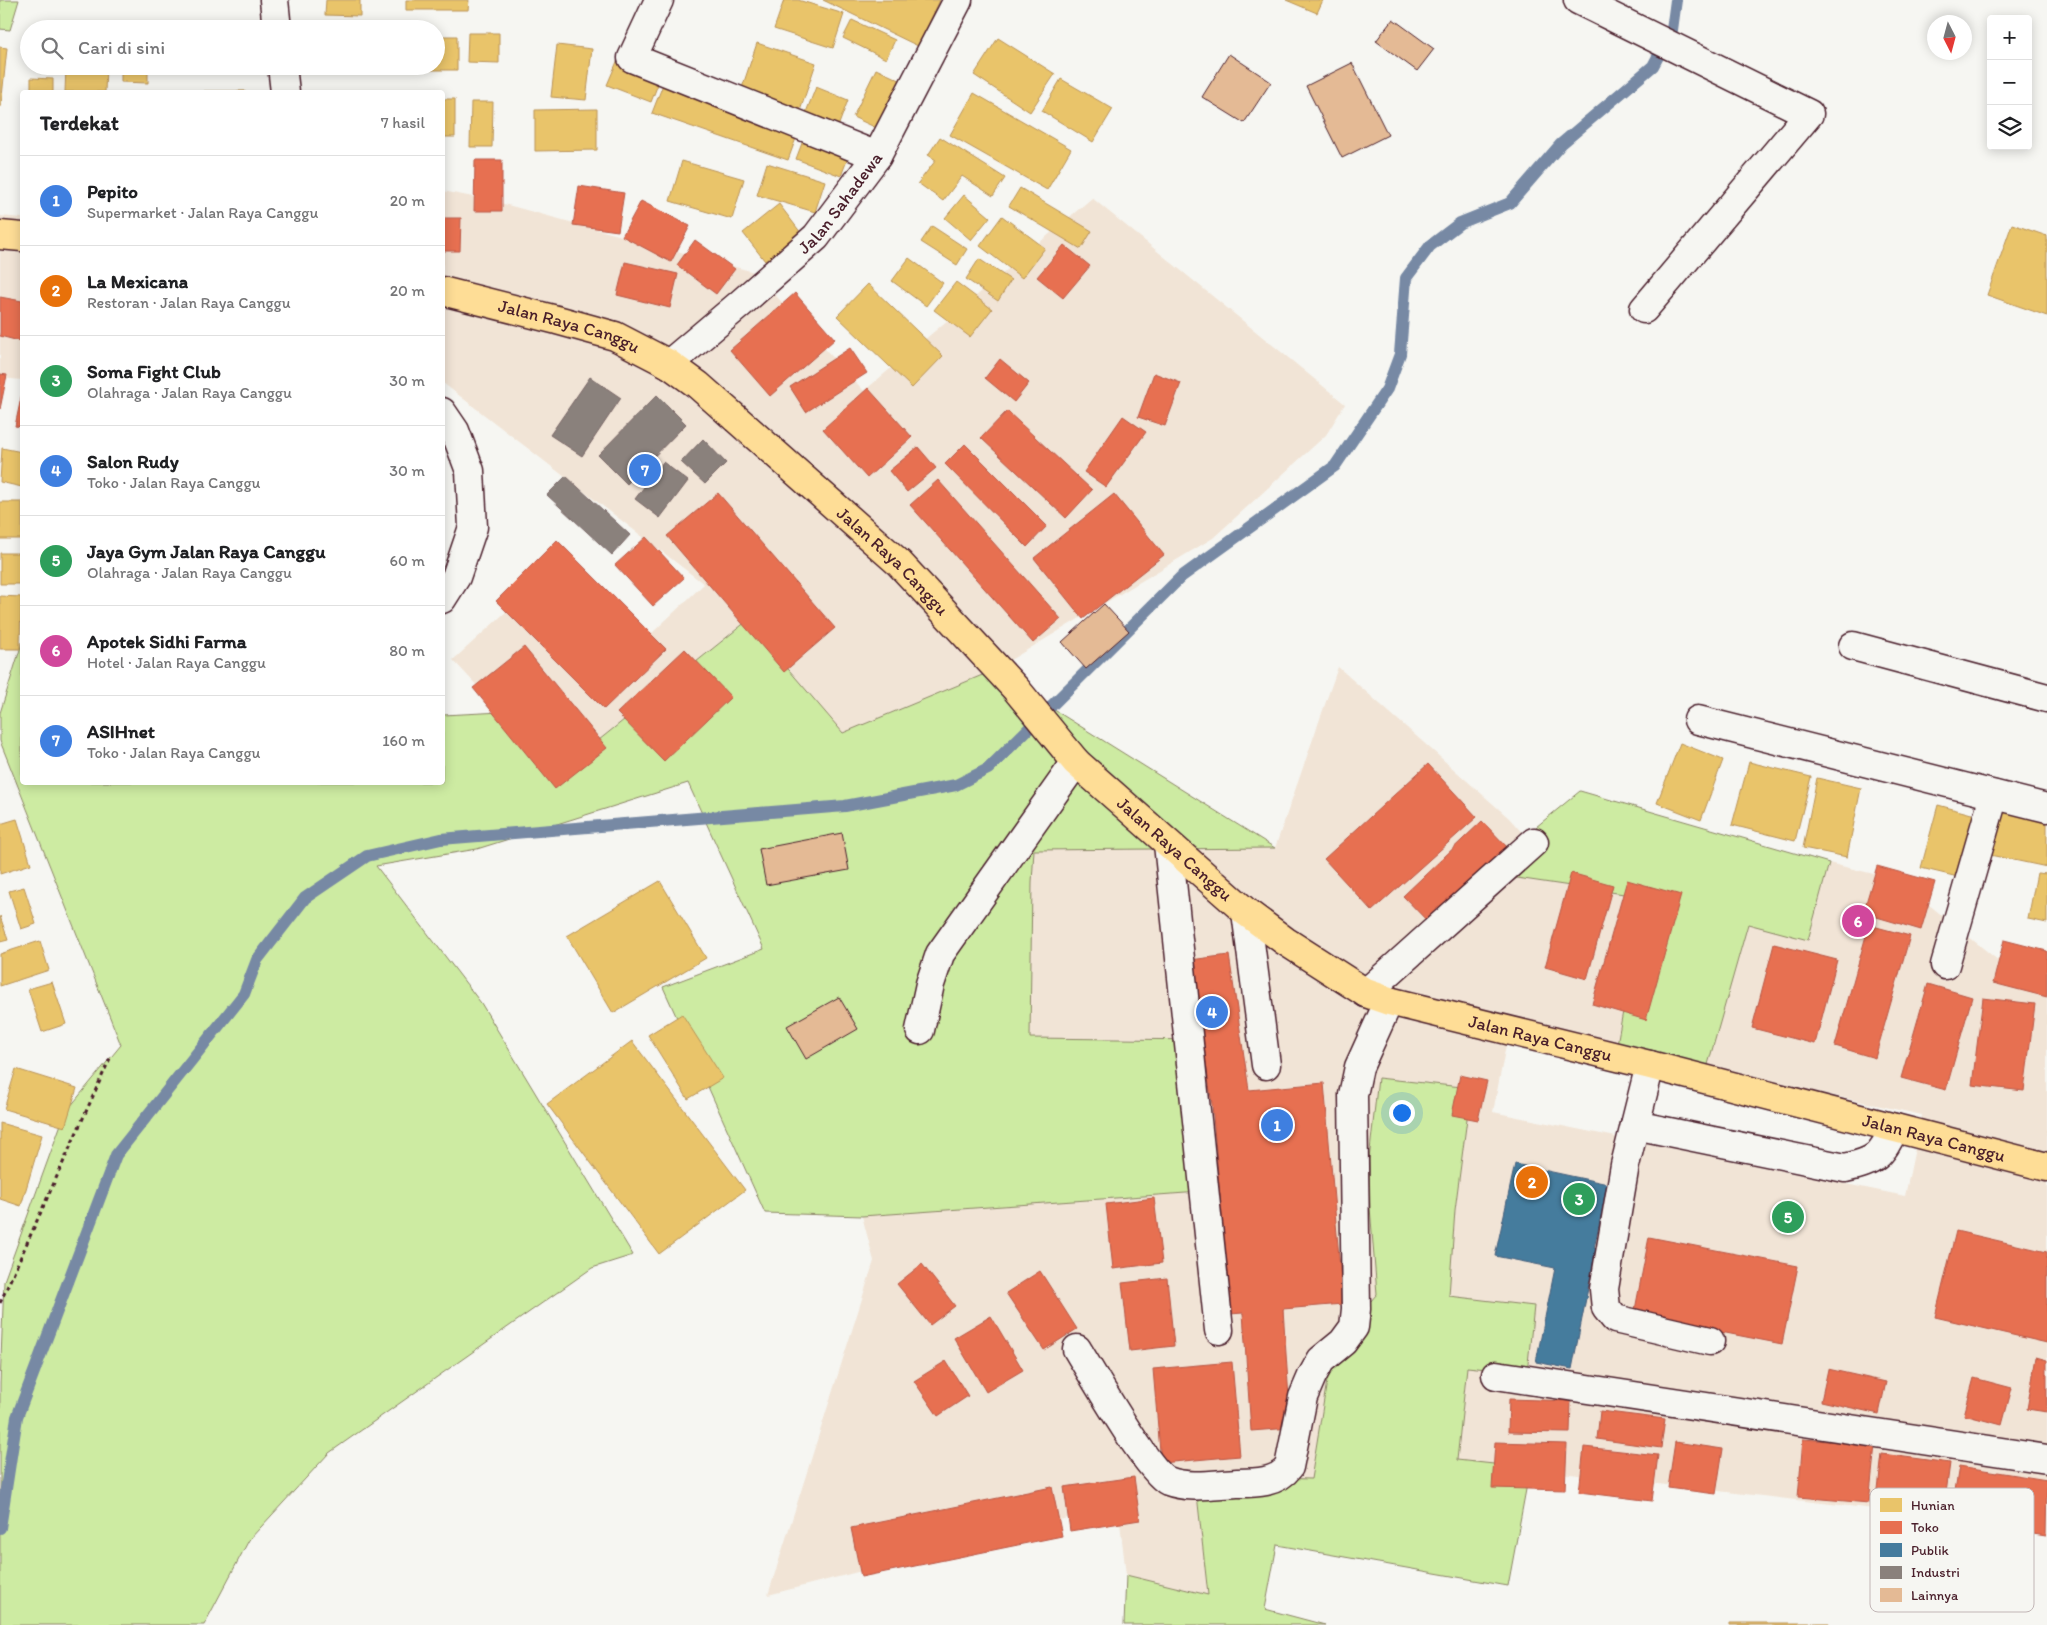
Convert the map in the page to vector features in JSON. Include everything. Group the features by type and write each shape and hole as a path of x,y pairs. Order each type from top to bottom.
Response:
{"main road":[{"path":"0,236 20,237"},
{"name":"Jalan Raya Canggu","path":"445,293 615,336 669,364 713,398 899,563 1016,689 1076,762 1246,912 1285,941 1377,997 2047,1167"}],"street":[{"path":"274,0 276,20"},
{"path":"659,0 632,58 876,156"},
{"name":"Jalan Sahadewa","path":"669,364 816,237 876,156 958,0"},
{"path":"1578,0 1809,114 1644,309"},
{"path":"283,75 285,90"},
{"path":"445,416 455,430 470,471 474,528 456,577 445,594"},
{"path":"1853,646 2047,698"},
{"path":"1698,720 2047,808"},
{"path":"920,1030 930,984 940,954 1076,762"},
{"path":"1945,965 1994,795"},
{"path":"1077,1349 1142,1453 1157,1473 1167,1480 1183,1485 1250,1483 1273,1480 1284,1474 1289,1466 1303,1397 1312,1376 1321,1360 1343,1342 1354,1327 1356,1309 1354,1095 1359,1067 1377,997 1534,842"},
{"path":"1168,844 1220,1330"},
{"path":"1246,912 1266,1064"},
{"path":"1650,1065 1624,1172 1604,1289 1606,1308 1615,1320 1710,1341"},
{"path":"1635,1125 1845,1168 1866,1164 1882,1152 1895,1128"},
{"path":"1496,1374 2047,1459"}],"path":[{"path":"0,1303 111,1056"}],"shaded area":[{"path":"445,191 493,201 754,272 864,391 1092,198 1345,404 1326,435 1213,538 992,671 843,733 747,621 558,773 453,660 531,589 614,669 704,584 445,385"},
{"path":"0,216 20,218 20,380 0,378"},
{"path":"1338,667 1509,818 1525,836 1510,877 1644,897 1615,1055 1509,1030 1493,1112 1905,1196 1922,1115 1707,1068 1748,923 1808,940 1829,863 1898,880 2004,965 2047,980 2047,1535 2034,1532 2034,1488 1870,1488 1870,1508 1457,1461 1467,1366 1534,1306 1449,1296 1455,1210 1471,1088 1378,1078 1369,1160 1370,1207 1377,1294 1333,1344 1311,1479 1195,1476 1208,1595 1126,1575 1118,1505 768,1595 874,1261 862,1216 1200,1192 1203,1040 1030,1038 1034,850 1275,848"}],"green space":[{"path":"0,0 19,0 10,30 0,29"},
{"path":"747,621 843,733 992,671 1275,848 1034,850 1030,1038 1203,1040 1200,1192 862,1216 765,1213 663,987 764,949 688,783 477,849 376,866 481,1003 633,1255 592,1268 329,1453 249,1540 204,1625 0,1625 0,1384 4,1281 65,1113 121,1045 0,741 0,713 20,649 20,785 445,785 445,715 502,712 558,773"},
{"path":"1580,791 1829,863 1808,940 1748,924 1707,1068 1615,1055 1644,897 1510,877 1525,836"},
{"path":"1378,1078 1471,1088 1455,1210 1449,1296 1534,1306 1527,1373 1467,1367 1457,1460 1530,1468 1508,1586 1277,1545 1265,1609 1325,1625 1124,1625 1126,1575 1208,1595 1195,1476 1311,1479 1333,1344 1377,1294 1370,1207 1369,1160"}],"building: Hunian":[{"path":"326,0 360,0 360,16 325,15"},
{"path":"406,0 469,0 468,10 406,10"},
{"path":"784,0 798,0 844,14 833,48 774,29"},
{"path":"823,0 940,0 918,46"},
{"path":"1286,0 1323,0 1317,13"},
{"path":"852,20 895,40 886,59 843,38"},
{"path":"468,33 499,33 499,63 467,62"},
{"path":"445,36 457,36 457,70 445,70"},
{"path":"998,38 1055,74 1030,112 974,75"},
{"path":"757,43 816,63 797,120 738,100"},
{"path":"557,45 592,49 586,100 551,97"},
{"path":"0,47 7,48 1,107 0,107"},
{"path":"619,57 662,74 651,102 607,85"},
{"path":"876,69 904,82 881,130 853,117"},
{"path":"66,75 106,75 105,90 65,90"},
{"path":"121,75 148,75 148,83 121,82"},
{"path":"31,78 53,79 53,90 31,90"},
{"path":"1061,79 1113,109 1093,142 1042,111"},
{"path":"664,82 799,130 788,160 652,113"},
{"path":"816,87 848,100 836,132 803,120"},
{"path":"974,93 1071,149 1047,190 950,135"},
{"path":"445,99 455,99 455,137 445,137"},
{"path":"471,102 493,102 492,147 470,147"},
{"path":"597,109 597,150 535,151 535,110"},
{"path":"807,130 852,147 841,176 796,159"},
{"path":"940,137 1005,178 993,196 962,176 943,201 918,183 936,160 928,155"},
{"path":"682,161 744,179 732,219 670,201"},
{"path":"767,163 825,181 815,212 757,195"},
{"path":"1020,188 1092,231 1081,249 1009,206"},
{"path":"964,195 990,217 971,240 945,218"},
{"path":"779,204 801,233 765,261 743,233"},
{"path":"1002,216 1045,248 1022,278 980,246"},
{"path":"2012,224 2047,236 2047,316 1987,295"},
{"path":"932,226 967,249 957,265 921,242"},
{"path":"909,258 943,283 926,306 892,281"},
{"path":"979,259 1011,280 998,301 966,279"},
{"path":"956,282 992,309 970,337 934,310"},
{"path":"868,284 943,356 912,388 837,316"},
{"path":"2,448 20,452 20,487 0,482"},
{"path":"0,502 20,502 20,539 0,539"},
{"path":"0,553 20,553 20,584 0,584"},
{"path":"0,596 20,597 20,649 0,649"},
{"path":"1680,743 1723,760 1701,820 1657,803"},
{"path":"1749,762 1811,777 1795,841 1732,825"},
{"path":"1817,778 1861,788 1847,857 1803,848"},
{"path":"1938,805 1979,816 1962,878 1921,868"},
{"path":"2001,807 2047,817 2047,867 1990,855"},
{"path":"17,819 31,864 0,874 0,824"},
{"path":"2037,873 2047,874 2047,923 2028,919"},
{"path":"660,881 706,958 613,1013 567,936"},
{"path":"24,887 36,924 21,929 9,891"},
{"path":"0,916 8,940 0,942"},
{"path":"40,941 49,970 0,986 0,954"},
{"path":"52,982 66,1024 42,1032 28,989"},
{"path":"682,1014 723,1078 688,1099 648,1035"},
{"path":"632,1041 745,1190 659,1254 547,1104"},
{"path":"16,1069 77,1088 65,1127 4,1109"},
{"path":"0,1123 42,1135 21,1206 0,1199"},
{"path":"1729,1623 1829,1623 1829,1625 1729,1625"}],"building: Toko":[{"path":"475,160 502,160 502,211 474,211"},
{"path":"579,186 624,193 618,231 573,225"},
{"path":"641,201 690,226 671,262 622,236"},
{"path":"445,218 461,218 460,251 445,251"},
{"path":"695,240 735,269 716,294 677,265"},
{"path":"1064,245 1090,266 1063,298 1037,277"},
{"path":"625,262 678,274 670,308 617,295"},
{"path":"795,293 835,339 770,396 730,350"},
{"path":"0,297 20,301 19,341 0,336"},
{"path":"850,348 867,373 806,412 790,387"},
{"path":"1000,359 1029,383 1014,402 985,378"},
{"path":"1154,373 1181,383 1165,426 1138,417"},
{"path":"0,374 7,375 0,409"},
{"path":"868,388 912,437 867,478 823,429"},
{"path":"20,402 20,427 15,426"},
{"path":"1007,411 1092,490 1066,518 981,438"},
{"path":"1123,416 1146,432 1106,487 1084,472"},
{"path":"965,444 1047,526 1027,547 945,464"},
{"path":"918,447 936,468 907,492 889,471"},
{"path":"938,480 1061,619 1033,643 910,505"},
{"path":"718,493 835,628 784,672 667,536"},
{"path":"1114,494 1164,555 1083,619 1034,558"},
{"path":"646,537 684,578 653,606 615,565"},
{"path":"557,540 666,649 604,709 496,601"},
{"path":"524,647 607,748 555,789 473,688"},
{"path":"685,649 731,697 664,761 617,713"},
{"path":"1428,764 1477,817 1372,911 1324,859"},
{"path":"1482,821 1511,851 1432,926 1403,896"},
{"path":"1877,866 1935,882 1921,930 1863,913"},
{"path":"1571,873 1613,885 1587,979 1545,967"},
{"path":"1627,880 1681,895 1646,1020 1592,1004"},
{"path":"1869,925 1910,936 1875,1058 1835,1046"},
{"path":"2004,940 2047,951 2047,997 1993,983"},
{"path":"1774,944 1837,960 1815,1044 1752,1028"},
{"path":"1229,955 1249,1090 1324,1083 1343,1304 1283,1309 1291,1428 1251,1431 1243,1313 1230,1314 1212,1104 1190,960"},
{"path":"1928,984 1972,997 1946,1090 1901,1078"},
{"path":"1983,998 2035,1004 2024,1091 1972,1085"},
{"path":"1460,1075 1487,1081 1478,1120 1452,1115"},
{"path":"1154,1198 1162,1263 1113,1269 1106,1204"},
{"path":"1956,1231 2047,1252 2047,1343 1935,1317"},
{"path":"1649,1237 1798,1266 1782,1344 1634,1315"},
{"path":"922,1264 955,1306 930,1325 897,1284"},
{"path":"1040,1271 1077,1329 1044,1350 1006,1293"},
{"path":"1167,1278 1174,1346 1130,1351 1122,1283"},
{"path":"991,1316 1023,1370 986,1392 954,1338"},
{"path":"2036,1357 2047,1360 2047,1412 2027,1409"},
{"path":"946,1361 968,1396 938,1416 914,1381"},
{"path":"1232,1362 1240,1456 1161,1463 1153,1369"},
{"path":"1828,1369 1886,1382 1879,1414 1821,1401"},
{"path":"1974,1378 2012,1388 2002,1425 1964,1415"},
{"path":"1509,1399 1571,1401 1570,1433 1508,1432"},
{"path":"1600,1411 1665,1419 1661,1448 1597,1439"},
{"path":"1803,1439 1875,1445 1869,1503 1798,1497"},
{"path":"1495,1442 1567,1444 1565,1490 1492,1488"},
{"path":"1675,1442 1723,1449 1716,1494 1668,1488"},
{"path":"1584,1447 1658,1455 1652,1501 1579,1492"},
{"path":"1882,1454 1950,1463 1947,1488 1878,1488"},
{"path":"1959,1466 2047,1480 2046,1536 2034,1534 2034,1488 1955,1488"},
{"path":"1134,1477 1140,1520 1070,1531 1064,1487"},
{"path":"1052,1487 1062,1536 861,1577 851,1528"}],"building: Publik":[{"path":"1515,1164 1608,1184 1594,1248 1596,1248 1572,1369 1536,1362 1555,1268 1495,1256"}],"building: Industri":[{"path":"590,377 621,398 582,456 550,435"},
{"path":"657,395 686,424 627,484 598,455"},
{"path":"703,439 726,463 705,484 681,462"},
{"path":"663,462 688,481 660,518 635,499"},
{"path":"566,476 630,535 612,555 547,495"}],"building: Lainnya":[{"path":"1393,19 1434,49 1417,71 1376,41"},
{"path":"1229,54 1271,82 1244,123 1202,97"},
{"path":"1352,63 1388,135 1342,158 1306,86"},
{"path":"1104,604 1129,631 1086,669 1062,642"},
{"path":"842,833 849,870 766,885 759,849"},
{"path":"839,997 858,1029 806,1059 787,1026"}],"waterway":[{"path":"0,1528 17,1417 116,1155 244,994 257,960 305,898 367,856 441,839 845,806 956,785 988,769 1181,577 1335,466 1387,389 1400,354 1406,278 1430,246 1460,223 1510,203 1561,144 1653,66 1672,30 1676,0"}],"place":[{"name":"ASIHnet","path":"645,470"},
{"name":"Apotek Sidhi Farma","path":"1858,921"},
{"name":"Salon Rudy","path":"1212,1012"},
{"name":"Pepito","path":"1277,1125"},
{"name":"La Mexicana","path":"1532,1182"},
{"name":"Soma Fight Club","path":"1579,1199"},
{"name":"Jaya Gym Jalan Raya Canggu","path":"1788,1217"}]}
